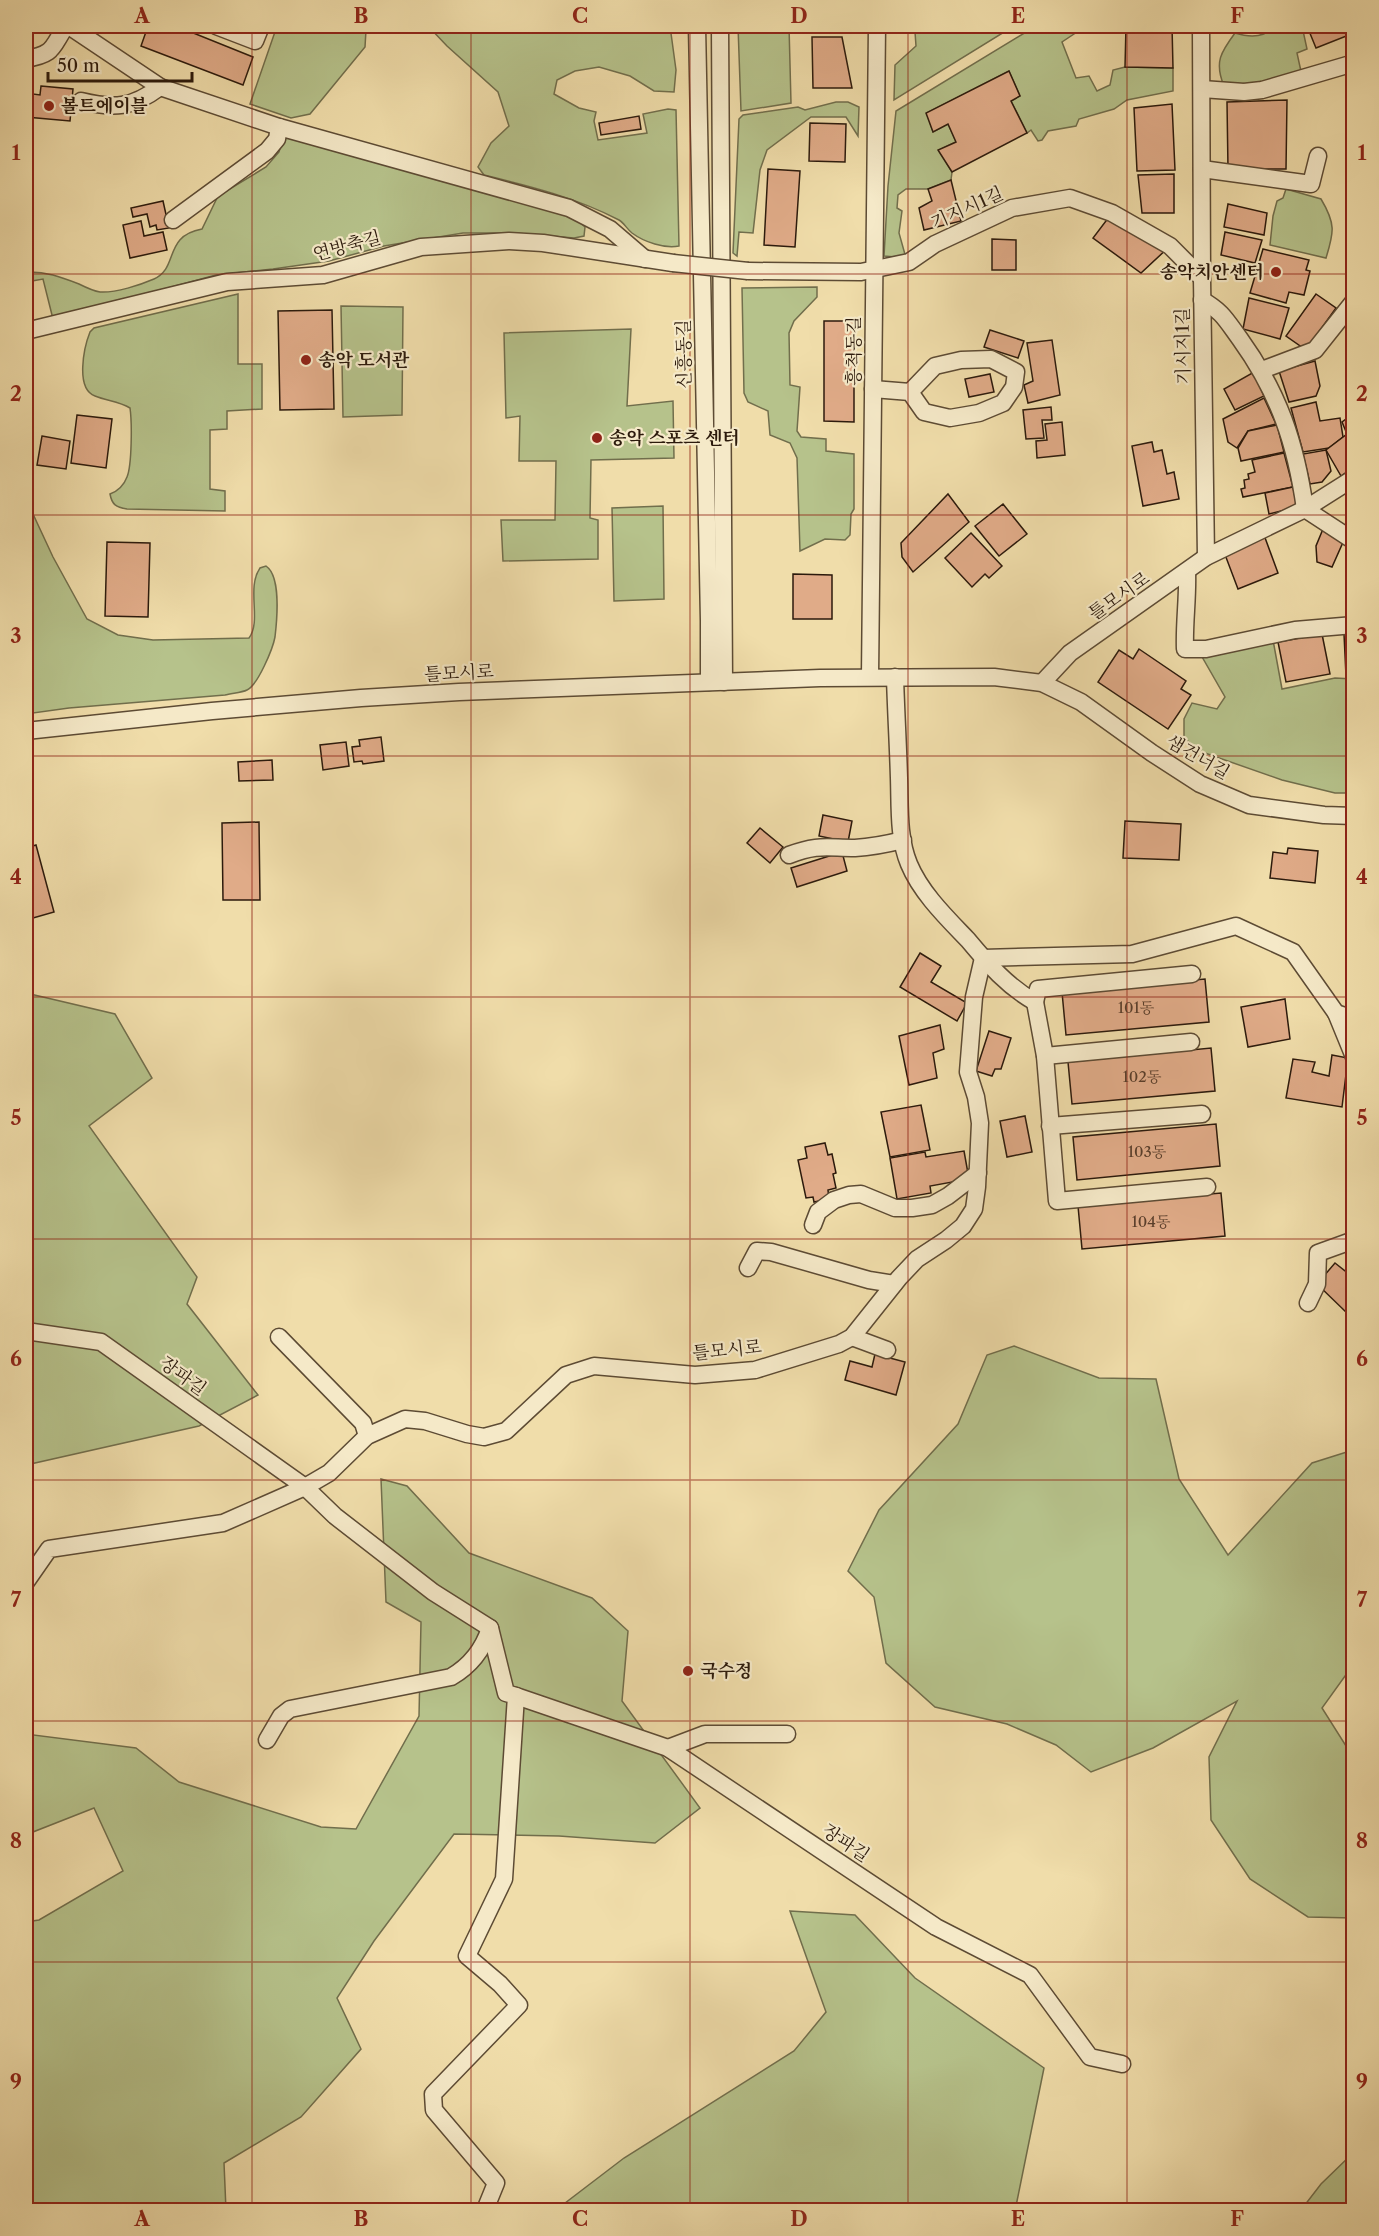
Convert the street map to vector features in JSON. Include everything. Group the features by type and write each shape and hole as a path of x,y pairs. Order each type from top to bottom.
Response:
{"street":[{"path":"26,59 52,51 68,26 160,87 279,127 569,208 610,229 646,260"},
{"path":"216,26 255,41 261,26"},
{"name":"신흥동길","path":"697,26 709,621 716,682"},
{"path":"716,682 720,26"},
{"name":"흥척동길","path":"870,677 877,26"},
{"name":"기시지1길","path":"1205,29 1202,89 1202,300 1206,557"},
{"path":"1202,89 1244,92 1262,90 1353,63"},
{"path":"81,101 102,106 125,105 144,99 160,87"},
{"path":"173,220 267,151 277,139 279,127"},
{"path":"1202,170 1311,184 1318,156"},
{"name":"기지시1길","path":"874,270 909,262 935,244 1012,208 1070,198 1112,213 1170,246 1202,278"},
{"name":"연방축길","path":"26,331 227,282 323,275 421,247 509,241 543,243 646,260 748,271 861,273 874,270"},
{"path":"1202,300 1219,310 1262,370 1292,441 1305,509 1353,541"},
{"path":"1262,370 1315,350 1353,301"},
{"path":"873,389 910,393 924,412 950,418 979,413 1003,403 1014,387 1016,372 991,359 962,360 935,366 910,393"},
{"name":"틀모시로","path":"26,731 200,712 361,698 870,677 994,677 1042,683 1070,653 1206,557 1305,509 1353,478"},
{"path":"1187,572 1185,648 1206,649 1295,630 1353,625"},
{"path":"895,677 899,805 903,840 910,866 922,887 984,958 1018,993 1035,1002"},
{"name":"샘건너길","path":"1042,683 1081,702 1200,784 1249,805 1324,815 1353,816"},
{"path":"789,855 807,848 877,846 903,840"},
{"path":"984,958 1132,954 1236,926 1293,952 1336,1013 1353,1057"},
{"name":"틀모시로","path":"367,1436 405,1419 425,1421 466,1434 484,1437 506,1431 566,1375 594,1366 695,1375 755,1370 839,1344 852,1337 917,1259 963,1227 974,1209 980,1123 976,1097 968,1072 974,997 984,958"},
{"path":"1192,974 1038,989 1035,1002 1045,1056 1057,1201 1207,1187"},
{"path":"1336,1013 1353,1019"},
{"path":"1045,1056 1191,1042"},
{"path":"1050,1126 1202,1114"},
{"path":"813,1225 818,1212 834,1200 849,1195 861,1194 895,1208 912,1208 932,1204 948,1196 978,1173"},
{"path":"1308,1303 1317,1284 1318,1253 1353,1240"},
{"path":"748,1268 757,1251 771,1252 869,1280 894,1284"},
{"name":"장파길","path":"26,1331 101,1341 305,1487 335,1516 433,1592 490,1628"},
{"path":"26,1582 49,1549 223,1523 305,1487 330,1473 367,1436 363,1423 279,1337"},
{"path":"852,1337 887,1350"},
{"path":"485,2211 496,2183 434,2109 433,2094 519,2005 500,1984 466,1956 504,1879 516,1696 506,1693 490,1628"},
{"path":"267,1740 276,1722 290,1709 451,1677 465,1669 484,1645 490,1628"},
{"name":"장파길","path":"516,1696 668,1748 936,1927 1030,1975 1090,2057 1122,2064"},
{"path":"668,1748 705,1734 787,1734"}],"green space":[{"path":"277,26 355,26 366,30 365,47 310,114 291,118 250,104"},
{"path":"428,26 670,26 676,70 674,92 654,91 630,76 599,67 575,71 557,80 554,94 579,108 596,112 594,121 598,140 647,133 643,114 668,109 676,110 679,246 661,246 648,242 632,233 619,220 570,199 484,175 478,167 491,143 509,126 498,92"},
{"path":"738,26 789,26 791,103 741,111"},
{"path":"926,26 1014,26 894,100 895,65 916,46 915,32"},
{"path":"1036,26 1086,26 1062,42 1076,78 1089,76 1097,91 1110,85 1113,70 1125,67 1173,68 1173,91 1127,100 1114,109 1079,119 1076,126 1048,131 1042,140 1038,141 1031,130 1027,133 1011,101 1020,96 1009,71 927,113 933,132 948,124 956,142 939,150 952,172 951,180 928,189 906,189 898,195 897,208 902,211 899,233 906,258 884,256 896,111"},
{"path":"1274,26 1302,26 1307,49 1297,53 1302,76 1260,86 1224,86 1219,64 1220,58 1235,33 1250,36 1261,35"},
{"path":"836,102 848,102 859,107 858,136 846,117 811,117 767,150 760,170 753,233 739,232 737,256 733,253 739,119 743,115 798,107 805,110"},
{"path":"284,134 576,218 585,227 584,236 574,238 515,233 463,233 384,246 329,261 216,275 53,319 43,279 26,282 26,272 40,272 95,291 106,292 128,288 154,279 167,268 176,245 182,238 202,229 218,196 266,167 279,152"},
{"path":"1286,189 1321,199 1329,215 1332,228 1326,258 1270,245 1277,201 1283,198"},
{"path":"817,287 817,297 794,321 789,333 790,385 800,387 797,431 801,437 826,439 826,451 854,454 854,509 851,514 850,535 845,540 825,539 800,551 797,458 790,443 770,435 768,411 748,402 744,393 742,288"},
{"path":"238,294 238,364 262,364 262,409 227,411 227,429 210,430 210,489 225,491 225,511 127,509 117,506 113,503 110,494 122,485 129,471 130,408 95,396 85,385 83,367 85,347 90,332 94,328"},
{"path":"341,306 403,307 402,415 343,417"},
{"name":"송악 스포츠 센터","path":"631,329 627,406 673,401 674,458 591,460 590,518 598,520 598,559 503,561 501,520 555,520 556,461 519,461 520,416 506,418 504,333"},
{"path":"26,499 53,557 87,619 118,635 153,640 249,638 254,623 256,576 260,568 266,566 271,571 276,588 275,637 256,681 245,691 225,695 69,708 26,714"},
{"path":"663,506 664,599 614,601 612,508"},
{"path":"1273,640 1282,689 1335,678 1353,679 1353,793 1335,793 1282,780 1202,752 1184,738 1184,719 1192,703 1217,709 1225,697 1201,655"},
{"path":"26,993 115,1014 152,1078 89,1126 197,1277 187,1304 258,1395 199,1426 26,1465"},
{"path":"1014,1346 1099,1378 1156,1379 1179,1479 1228,1555 1312,1463 1353,1450 1353,1558 1347,1566 1353,1634 1353,1665 1322,1708 1353,1757 1353,1918 1308,1917 1250,1879 1211,1820 1209,1757 1237,1701 1153,1748 1091,1772 1056,1745 1007,1724 935,1707 886,1663 874,1597 848,1571 879,1510 958,1424 987,1355"},
{"path":"381,1479 407,1486 469,1553 592,1598 628,1631 622,1701 700,1808 655,1843 559,1836 454,1834 374,1941 337,1998 361,2049 301,2117 224,2163 226,2210 26,2210 26,1922 39,1920 123,1871 94,1808 33,1832 26,1839 26,1734 136,1748 179,1782 321,1827 356,1829 419,1716 421,1622 386,1602"},
{"path":"790,1911 855,1915 915,1978 1044,2068 1016,2206 1031,2210 556,2210 624,2158 794,2051 826,2012"},
{"path":"1353,2153 1353,2210 1301,2210 1321,2184"}],"building":[{"path":"148,26 176,26 253,57 243,85 141,46"},
{"path":"808,26 841,26 841,31 808,31"},
{"path":"1126,26 1172,26 1173,68 1125,67"},
{"path":"1307,26 1354,26 1354,33 1316,48"},
{"path":"812,37 842,37 852,88 813,88"},
{"path":"1009,71 1020,96 1011,101 1027,133 952,172 938,150 956,142 948,124 933,132 926,113"},
{"name":"볼트에이블","path":"41,86 73,89 70,121 26,117 26,93 40,95"},
{"path":"1287,100 1286,169 1228,169 1227,102"},
{"path":"1172,104 1175,170 1137,171 1134,108"},
{"path":"639,116 641,129 601,135 599,123"},
{"path":"810,123 846,124 845,162 809,161"},
{"path":"768,169 800,171 795,247 764,245"},
{"path":"1174,174 1174,213 1142,213 1138,175"},
{"path":"951,180 961,221 924,230 919,208 932,201 928,189"},
{"path":"163,201 169,228 157,230 156,225 150,227 147,214 133,217 131,208"},
{"path":"1228,204 1267,213 1264,235 1224,227"},
{"path":"1112,213 1170,246 1141,273 1093,238"},
{"path":"141,221 144,236 163,232 167,250 130,258 123,225"},
{"path":"1225,232 1262,240 1255,263 1221,255"},
{"path":"992,239 1016,240 1016,270 992,270"},
{"path":"1263,249 1309,260 1306,270 1310,271 1304,295 1289,292 1286,303 1250,293"},
{"path":"1316,294 1336,308 1306,350 1286,336"},
{"path":"1249,298 1289,308 1280,339 1243,329"},
{"name":"송악 도서관","path":"332,310 334,409 280,410 278,311"},
{"path":"824,321 854,321 854,422 824,421"},
{"path":"990,330 1024,341 1018,358 984,347"},
{"path":"1052,340 1060,395 1028,403 1024,385 1033,381 1027,343"},
{"path":"1315,361 1320,386 1316,396 1289,402 1279,371"},
{"path":"1254,372 1264,396 1235,410 1224,389"},
{"path":"990,374 994,392 969,397 965,379"},
{"path":"1264,398 1276,424 1248,431 1237,448 1228,442 1223,419"},
{"path":"1316,402 1320,421 1340,418 1343,437 1329,448 1303,452 1291,408"},
{"path":"1051,407 1052,420 1042,420 1044,438 1026,439 1023,410"},
{"path":"1353,414 1354,467 1341,476 1326,450 1347,434 1342,422"},
{"path":"77,415 112,419 106,468 71,463"},
{"path":"1062,422 1065,455 1037,458 1036,441 1047,440 1045,424"},
{"path":"1277,425 1284,452 1241,461 1238,448 1248,431"},
{"path":"42,436 70,441 66,469 37,465"},
{"path":"1152,442 1154,452 1162,450 1167,474 1174,472 1179,499 1143,506 1132,446"},
{"path":"1326,450 1331,471 1322,482 1310,484 1303,454"},
{"path":"1284,453 1293,487 1243,497 1241,489 1245,488 1244,480 1249,479 1248,474 1255,472 1252,460"},
{"path":"1293,487 1297,507 1269,514 1265,493"},
{"path":"948,494 969,522 913,572 902,557 901,543"},
{"path":"1003,504 1027,534 999,556 975,526"},
{"path":"1323,529 1344,540 1332,567 1317,562 1316,546"},
{"path":"971,533 1002,566 989,578 985,574 972,587 945,558"},
{"path":"1264,535 1278,573 1238,589 1224,552"},
{"path":"107,542 150,543 148,617 105,616"},
{"path":"793,574 832,575 832,619 793,619"},
{"path":"1322,634 1330,674 1286,682 1278,642"},
{"path":"1344,634 1354,634 1354,675 1346,676"},
{"path":"1139,649 1186,681 1181,689 1191,695 1168,729 1098,682 1119,650 1133,659"},
{"path":"381,737 384,761 363,764 362,761 354,762 352,747 360,746 359,740"},
{"path":"346,742 349,766 323,770 320,745"},
{"path":"272,760 273,780 239,781 238,762"},
{"path":"823,815 852,821 848,842 819,836"},
{"path":"1125,821 1181,824 1179,860 1123,858"},
{"path":"259,822 260,900 223,900 222,823"},
{"path":"760,828 783,847 770,863 747,843"},
{"path":"36,845 54,912 26,920 26,848"},
{"path":"1288,848 1318,851 1315,883 1270,878 1273,852 1287,854"},
{"path":"842,852 847,871 797,887 791,868"},
{"path":"920,953 941,966 931,982 967,1003 957,1021 900,987"},
{"path":"1205,979 1209,1022 1066,1035 1062,992"},
{"path":"1285,999 1290,1039 1248,1047 1241,1007"},
{"path":"940,1025 944,1049 933,1053 937,1078 909,1085 899,1036"},
{"path":"989,1031 1011,1038 1001,1069 995,1069 992,1076 976,1071"},
{"path":"1211,1048 1215,1091 1072,1104 1068,1062"},
{"path":"1332,1055 1348,1058 1342,1107 1286,1098 1293,1059 1315,1062 1312,1072 1329,1076"},
{"path":"921,1105 930,1150 890,1157 881,1112"},
{"path":"1025,1116 1032,1152 1007,1157 1000,1121"},
{"path":"1216,1124 1220,1166 1077,1180 1073,1137"},
{"path":"825,1143 828,1155 832,1154 836,1188 828,1190 829,1199 814,1202 813,1197 806,1198 798,1160 807,1158 805,1147"},
{"path":"964,1151 969,1179 930,1186 931,1193 897,1199 890,1158 925,1152 926,1157"},
{"path":"1221,1193 1225,1236 1082,1249 1078,1206"},
{"path":"1335,1263 1354,1278 1354,1308 1348,1314 1317,1284"},
{"path":"875,1354 905,1362 896,1395 845,1380 850,1361 872,1367"}],"place":[{"name":"볼트에이블","path":"49,106"},
{"name":"송악치안센터","path":"1276,272"},
{"name":"송악 도서관","path":"306,360"},
{"name":"송악 스포츠 센터","path":"597,438"},
{"name":"국수정","path":"688,1671"}]}
